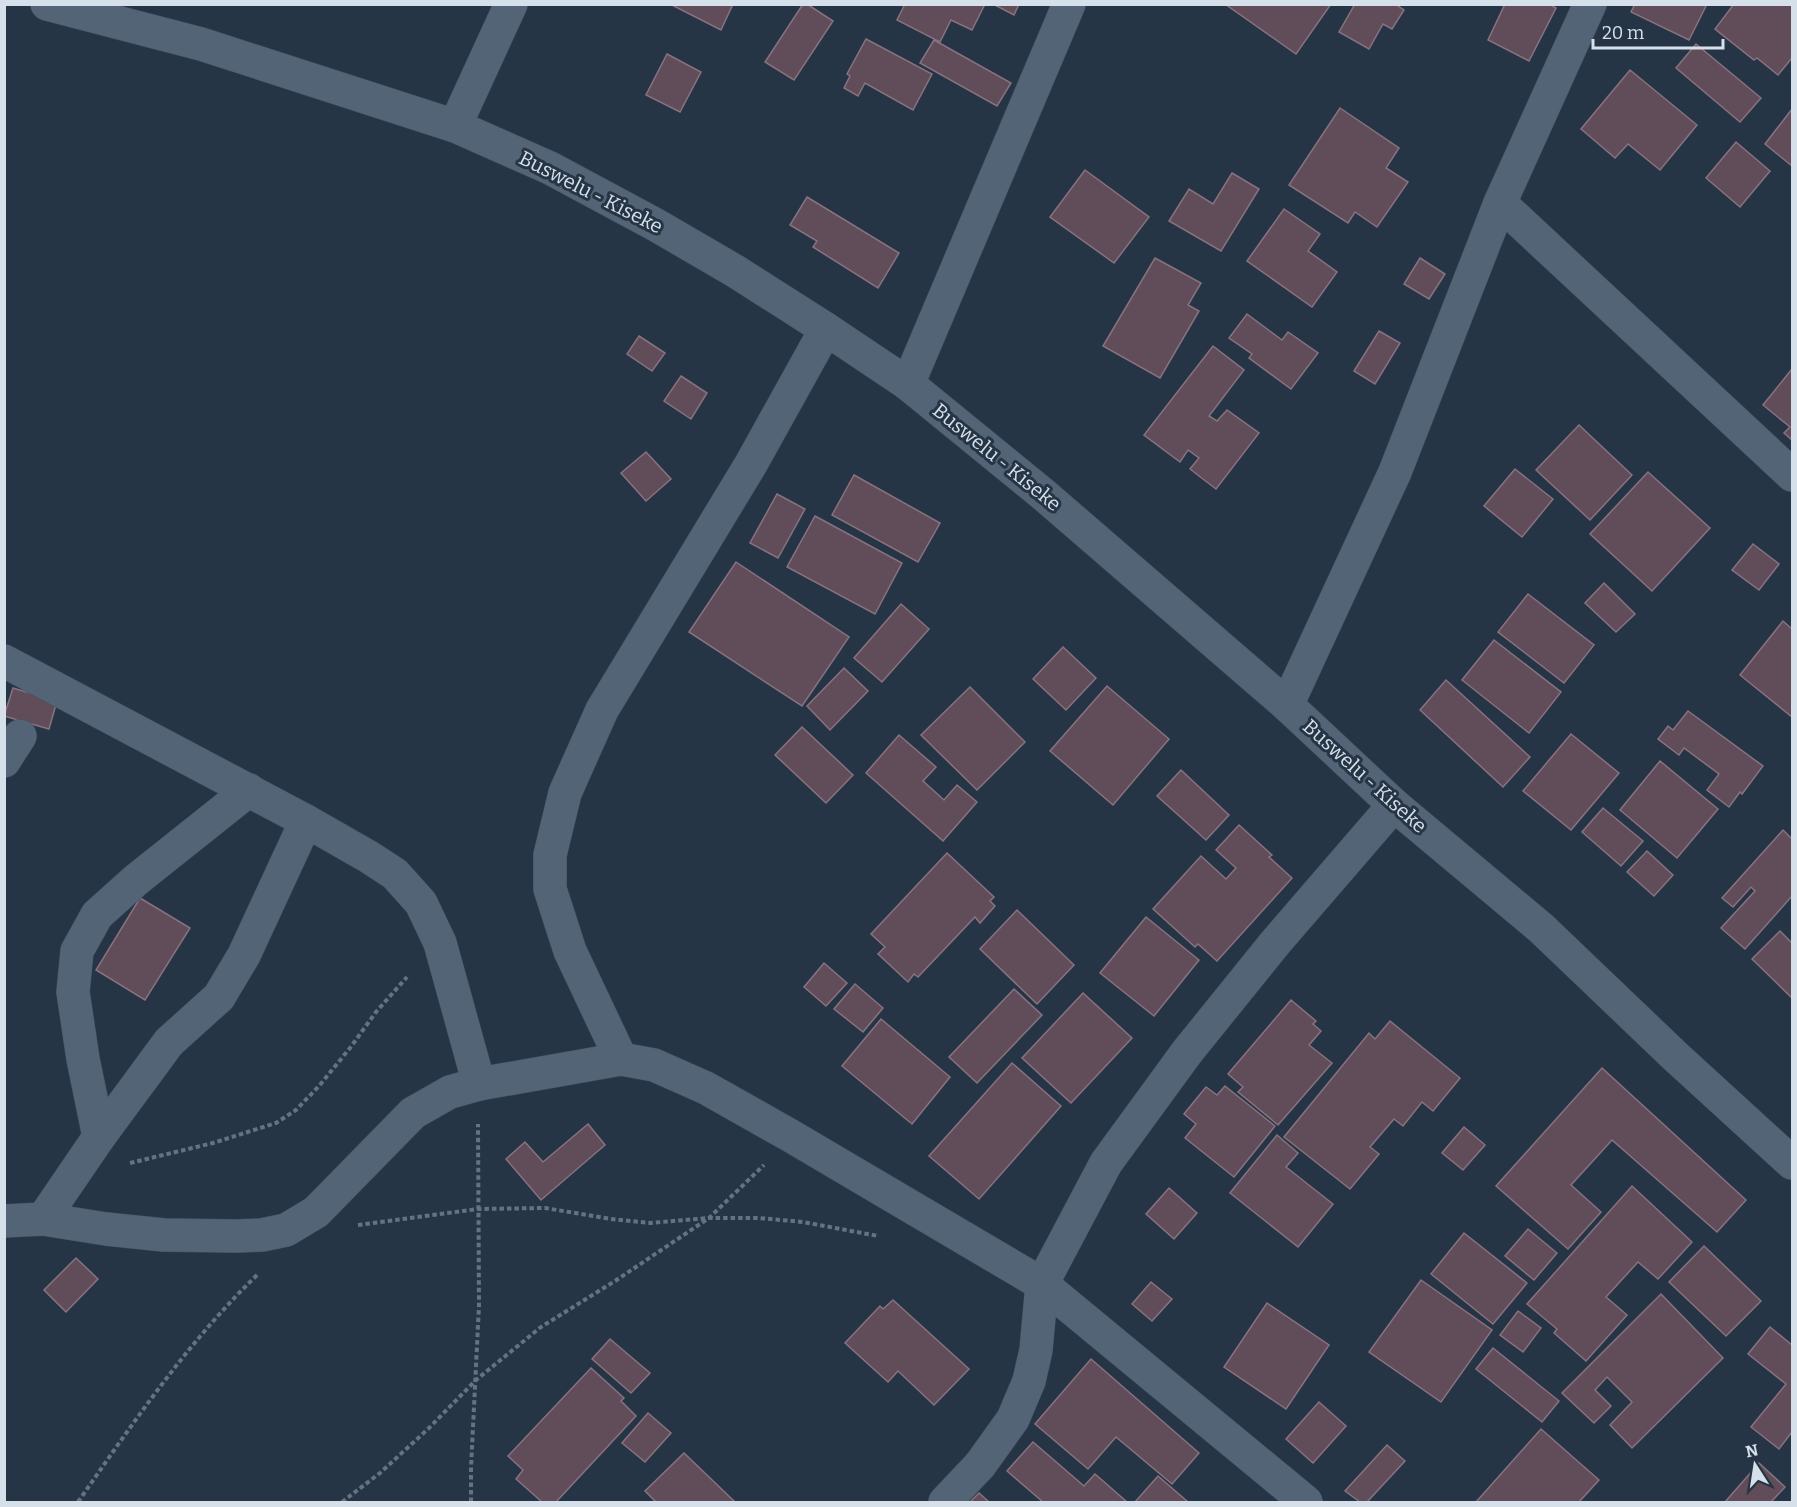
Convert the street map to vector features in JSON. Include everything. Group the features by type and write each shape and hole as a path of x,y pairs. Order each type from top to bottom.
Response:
{"street":[{"name":"Buswelu - Kiseke","path":"47,4 201,44 455,126 550,168 656,225 735,271 826,329 908,384 1044,495 1287,705 1394,805 1540,928 1792,1163"},
{"path":"455,126 511,4"},
{"path":"908,384 1069,4"},
{"path":"1287,705 1395,472 1500,203 1590,4"},
{"path":"1500,203 1792,475"},
{"path":"621,1059 570,951 550,889 550,855 565,793 602,710 745,473 826,329"},
{"path":"4,661 306,821 395,874 421,903 440,943 478,1084"},
{"path":"99,1137 82,1059 73,992 77,951 97,915 135,880 249,790"},
{"path":"945,1503 980,1465 1013,1419 1029,1381 1036,1350 1042,1284 1106,1163 1187,1052 1275,943 1394,805"},
{"path":"43,1219 99,1137 169,1042 219,997 244,955 306,821"},
{"path":"4,1221 43,1219 164,1235 244,1236 286,1230 316,1212 413,1113 450,1092 478,1084 621,1059 654,1065 706,1088 1042,1284 1306,1503"}],"path":[{"path":"67,1185 130,1163 213,1143 276,1123 296,1110 319,1086 376,1012 440,943"},
{"path":"471,1503 479,1305 478,1084"},
{"path":"342,1503 380,1473 428,1429 476,1380 541,1327 709,1218 750,1180 791,1136"},
{"path":"349,1226 417,1219 478,1209 545,1208 650,1223 709,1218 759,1218 803,1222 886,1237"},
{"path":"78,1503 146,1405 197,1338 264,1269"}],"building":[{"path":"670,4 733,4 721,30"},
{"path":"803,4 807,4 833,21 794,80 765,62"},
{"path":"905,4 985,4 972,30 951,20 940,42 897,20"},
{"path":"993,4 1019,4 1014,15"},
{"path":"1225,4 1331,4 1296,54"},
{"path":"1355,4 1395,4 1404,10 1392,29 1383,24 1369,49 1339,32"},
{"path":"1505,4 1549,4 1556,8 1529,61 1488,40"},
{"path":"1635,4 1707,4 1689,40 1631,12"},
{"path":"1734,4 1792,4 1792,58 1778,75 1757,58 1754,60 1715,29"},
{"path":"866,39 932,74 913,110 865,83 858,96 844,88 850,76 847,74"},
{"path":"934,40 1011,83 997,106 920,63"},
{"path":"1696,44 1761,98 1740,122 1676,68"},
{"path":"667,54 701,72 680,112 646,95"},
{"path":"1630,70 1697,125 1660,170 1628,144 1615,158 1581,129"},
{"path":"1340,108 1399,148 1386,168 1408,182 1377,227 1355,212 1348,223 1289,185"},
{"path":"1792,109 1792,166 1765,144"},
{"path":"1736,142 1770,171 1740,207 1706,178"},
{"path":"1085,170 1149,217 1114,263 1050,217"},
{"path":"1232,173 1259,189 1221,251 1169,221 1189,189 1213,204"},
{"path":"807,197 899,253 878,288 813,247 817,241 790,225"},
{"path":"1284,209 1320,234 1308,251 1337,272 1312,307 1247,261"},
{"path":"1155,258 1201,283 1188,305 1199,311 1160,378 1103,346"},
{"path":"1420,258 1445,274 1429,299 1404,284"},
{"path":"1247,314 1282,340 1288,332 1318,353 1291,389 1249,358 1252,354 1229,338"},
{"path":"1379,331 1400,343 1375,384 1354,371"},
{"path":"639,336 665,353 652,371 627,354"},
{"path":"1213,346 1244,370 1209,416 1217,421 1227,410 1259,433 1216,489 1190,469 1199,458 1188,450 1180,462 1144,435"},
{"path":"1792,369 1792,440 1784,433 1790,427 1763,405"},
{"path":"681,376 707,393 691,419 664,401"},
{"path":"1579,425 1632,475 1590,520 1536,470"},
{"path":"646,452 671,479 646,501 621,473"},
{"path":"1515,469 1553,499 1522,537 1484,506"},
{"path":"1648,472 1710,528 1652,591 1590,534"},
{"path":"854,475 940,523 918,562 832,515"},
{"path":"777,494 805,509 778,558 750,543"},
{"path":"815,516 902,563 875,614 787,567"},
{"path":"1753,544 1779,564 1759,590 1732,570"},
{"path":"736,562 849,637 802,706 689,632"},
{"path":"1604,583 1635,614 1616,632 1585,603"},
{"path":"1528,594 1594,645 1564,683 1498,632"},
{"path":"901,604 929,629 882,682 854,658"},
{"path":"1783,621 1792,629 1792,717 1740,675"},
{"path":"1494,640 1561,692 1529,733 1462,680"},
{"path":"1063,647 1096,678 1066,710 1033,679"},
{"path":"844,668 868,691 830,730 807,706"},
{"path":"1446,680 1530,757 1503,787 1420,710"},
{"path":"1107,686 1169,739 1113,805 1050,751"},
{"path":"970,687 1025,742 977,790 921,735"},
{"path":"13,688 57,701 49,729 4,716"},
{"path":"1688,711 1763,766 1729,807 1707,790 1719,774 1684,748 1679,755 1658,739 1668,726 1673,730"},
{"path":"802,727 853,775 826,803 775,755"},
{"path":"1571,734 1619,773 1571,830 1523,791"},
{"path":"899,735 936,767 923,781 944,800 957,785 977,802 943,841 866,773"},
{"path":"1660,761 1718,809 1677,858 1620,810"},
{"path":"1181,770 1229,815 1206,840 1157,796"},
{"path":"1603,808 1643,841 1621,866 1582,832"},
{"path":"1239,825 1272,855 1269,857 1292,878 1217,961 1198,944 1195,947 1153,909 1201,856 1226,879 1236,868 1216,850"},
{"path":"1783,830 1792,839 1792,896 1745,949 1721,928 1755,891 1751,887 1733,907 1722,898"},
{"path":"1647,851 1673,875 1654,896 1627,872"},
{"path":"947,853 994,897 990,901 995,906 980,923 975,917 918,977 914,974 908,982 878,954 885,947 871,934"},
{"path":"140,898 190,928 145,1000 96,970"},
{"path":"1017,910 1074,965 1037,1004 980,949"},
{"path":"1146,917 1199,960 1154,1016 1100,973"},
{"path":"1780,931 1792,943 1792,998 1752,959"},
{"path":"824,963 847,983 826,1006 804,987"},
{"path":"855,984 883,1008 863,1032 834,1009"},
{"path":"1014,989 1042,1015 977,1083 949,1057"},
{"path":"1083,993 1132,1038 1071,1103 1022,1058"},
{"path":"1291,1000 1316,1021 1313,1024 1321,1031 1309,1045 1332,1063 1278,1125 1238,1092 1243,1087 1228,1074"},
{"path":"881,1019 950,1077 912,1124 842,1066"},
{"path":"1390,1021 1460,1078 1433,1111 1422,1102 1403,1126 1394,1119 1370,1147 1379,1154 1350,1189 1284,1137 1369,1033 1375,1039"},
{"path":"1012,1063 1061,1106 979,1199 929,1156"},
{"path":"1602,1068 1746,1200 1717,1232 1612,1140 1571,1185 1601,1212 1568,1249 1496,1186"},
{"path":"1225,1086 1275,1126 1234,1177 1185,1138 1196,1124 1184,1114 1206,1087 1217,1095"},
{"path":"588,1124 605,1145 541,1200 506,1159 525,1142 543,1162"},
{"path":"1464,1127 1485,1145 1463,1170 1442,1153"},
{"path":"1277,1135 1298,1153 1286,1167 1333,1204 1298,1247 1230,1193"},
{"path":"1632,1186 1692,1242 1658,1279 1638,1262 1606,1297 1627,1315 1586,1361 1554,1333 1557,1329 1527,1304"},
{"path":"1169,1188 1197,1213 1174,1239 1146,1214"},
{"path":"1528,1229 1557,1253 1534,1280 1505,1256"},
{"path":"1464,1233 1527,1283 1493,1324 1431,1274"},
{"path":"1704,1246 1761,1301 1726,1336 1669,1282"},
{"path":"76,1258 98,1279 66,1312 44,1290"},
{"path":"1421,1280 1492,1330 1441,1402 1369,1352"},
{"path":"1151,1282 1172,1299 1152,1321 1132,1304"},
{"path":"1661,1294 1723,1358 1632,1448 1610,1425 1632,1402 1607,1377 1595,1390 1611,1406 1594,1423 1562,1393"},
{"path":"893,1300 969,1369 934,1405 898,1371 888,1382 845,1343 880,1306 883,1309"},
{"path":"1267,1303 1329,1345 1286,1409 1224,1367"},
{"path":"1518,1311 1541,1328 1523,1352 1500,1335"},
{"path":"1770,1327 1792,1345 1792,1432 1779,1449 1751,1427 1786,1384 1748,1354"},
{"path":"610,1339 650,1373 631,1393 592,1359"},
{"path":"1493,1348 1559,1401 1542,1422 1476,1369"},
{"path":"1091,1359 1199,1453 1172,1484 1116,1437 1088,1469 1035,1424"},
{"path":"591,1368 624,1398 621,1401 636,1416 556,1502 542,1502 516,1479 523,1470 508,1456"},
{"path":"1319,1402 1346,1426 1313,1463 1286,1439"},
{"path":"648,1413 671,1433 645,1462 622,1443"},
{"path":"1541,1429 1599,1480 1579,1502 1476,1502"},
{"path":"1033,1442 1084,1486 1095,1474 1127,1502 1043,1502 1007,1471"},
{"path":"1387,1445 1405,1461 1367,1502 1360,1502 1345,1491"},
{"path":"684,1453 735,1502 656,1502 645,1491"},
{"path":"1759,1463 1785,1487 1771,1502 1725,1502"},
{"path":"1158,1476 1188,1502 1135,1502"},
{"path":"979,1493 989,1502 970,1502"}]}
